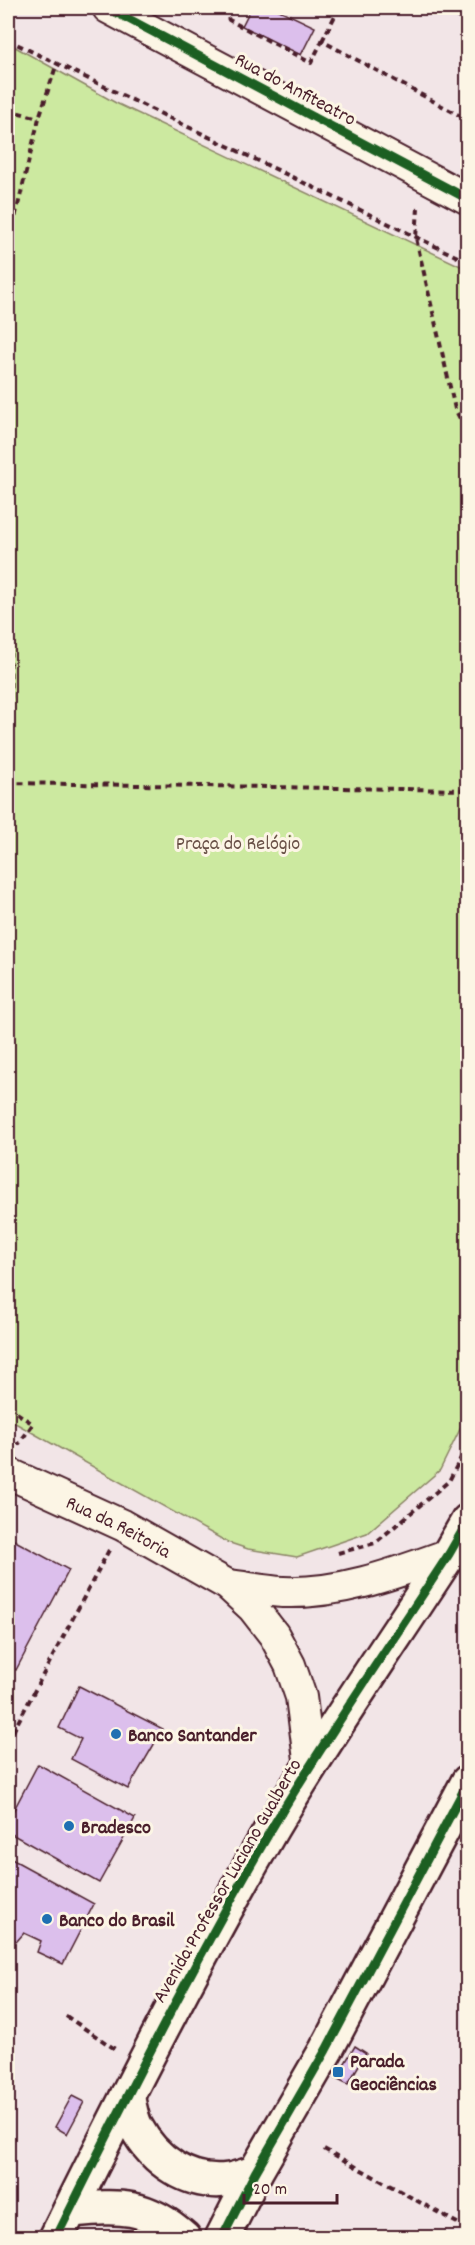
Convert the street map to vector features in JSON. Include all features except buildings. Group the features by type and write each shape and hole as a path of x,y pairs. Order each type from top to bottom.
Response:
{"street":[{"name":"Rua do Anfiteatro","path":"108,8 153,21 420,175 468,199"},
{"name":"Rua da Reitoria","path":"11,1462 228,1585 253,1608 267,1626 290,1665 301,1697 310,1767"},
{"name":"Avenida Professor Luciano Gualberto","path":"63,2224 127,2096 223,1915 310,1767 449,1554 468,1521"},
{"name":"Rua da Reitoria","path":"228,1585 284,1592 340,1588 449,1554"},
{"path":"222,2238 255,2173 326,2050 468,1782"},
{"path":"127,2096 135,2125 150,2150 172,2168 199,2179 208,2180 227,2180 255,2173"},
{"path":"63,2224 110,2207 138,2210 167,2223 184,2238"}],"path":[{"path":"224,8 228,20 311,63 339,8"},
{"path":"8,40 468,262"},
{"path":"322,41 468,120"},
{"path":"8,856 8,247 39,118 57,63"},
{"path":"8,110 39,118"},
{"path":"420,175 416,238 455,408 468,434"},
{"path":"9,783 468,790"},
{"path":"8,1407 33,1424 11,1462"},
{"path":"331,1556 375,1543 449,1481 468,1444"},
{"path":"8,1740 122,1525"},
{"path":"66,2016 143,2068"},
{"path":"324,2149 468,2229"}],"shaded area":[{"name":"Praça do Relógio","path":"8,8 467,8 467,2237 8,2238"}],"green space":[{"name":"Praça do Relógio","path":"8,43 116,103 467,269 467,1415 440,1470 367,1533 297,1557 248,1549 227,1542 8,1419"}],"cycle path":[{"path":"108,8 468,199"},
{"path":"56,2238 134,2083 243,1878 293,1793 449,1554 468,1521"},
{"path":"222,2238 255,2173 326,2050 468,1782"}],"place":[{"name":"Banco Santander","path":"116,1734"},
{"name":"Bradesco","path":"69,1826"},
{"name":"Banco do Brasil","path":"47,1919"},
{"name":"Parada Geociências","path":"338,2072"}]}
